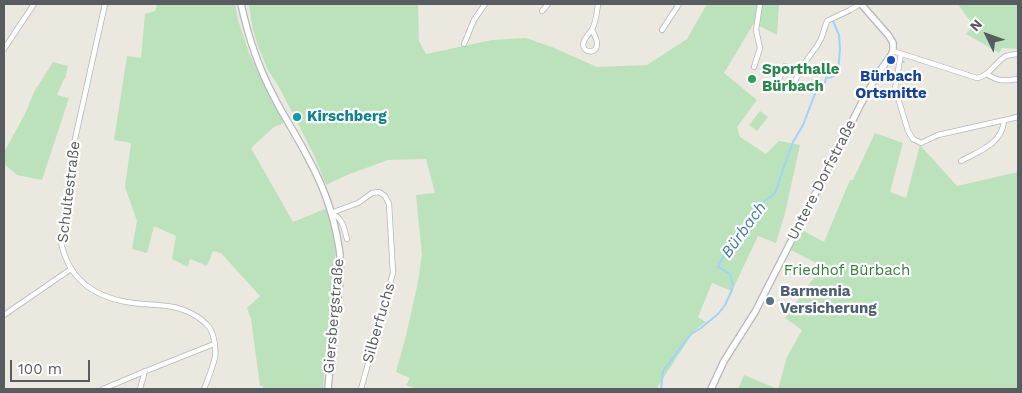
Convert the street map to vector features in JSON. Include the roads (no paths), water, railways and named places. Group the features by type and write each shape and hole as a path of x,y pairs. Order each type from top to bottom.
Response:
{"street":[{"path":"4,49 34,4"},
{"name":"Schultestraße","path":"105,4 75,139 61,242 64,254 71,269 85,285 93,290 128,303 174,307 192,314 210,328 214,344"},
{"name":"Giersbergstraße","path":"241,4 254,54 274,98 311,164 326,196 339,244 338,298 328,389"},
{"path":"464,44 474,20 485,4"},
{"path":"542,11 548,4"},
{"path":"592,30 598,4"},
{"path":"662,30 679,4"},
{"path":"754,67 760,48 756,30 760,4"},
{"path":"785,66 777,83 784,89 793,85 803,65 821,39 827,21 860,4 889,36 893,43 893,51 901,54 977,78 987,74 1008,55 1018,54"},
{"name":"Untere Dorfstraße","path":"711,389 724,361 755,312 862,102 893,51"},
{"path":"901,54 895,88 908,132 913,139 921,143 938,135 1018,117"},
{"path":"987,74 994,80 1009,81 1018,79"},
{"path":"961,161 993,143 1003,128 1004,121"},
{"name":"Silberfuchs","path":"331,213 358,203 372,193 379,192 385,196 389,204 393,274 361,389"},
{"name":"Giersbergstraße","path":"331,213 338,216 341,220 347,239"},
{"path":"4,315 71,269"},
{"path":"103,389 214,344 216,356 204,389"},
{"path":"140,389 145,371"}],"waterway":[{"name":"Bürbach","path":"838,18 851,12"},
{"name":"Bürbach","path":"661,389 663,371 691,334 718,314 725,305 733,286 730,274 718,267 727,250 742,229 749,223 760,204 776,191 793,142 803,125 816,91 825,82 826,78 838,73 839,35 833,20"}],"place":[{"name":"Bürbach Ortsmitte","path":"891,60"},
{"name":"Sporthalle Bürbach","path":"752,79"},
{"name":"Kirschberg","path":"297,117"},
{"name":"Barmenia Versicherung","path":"770,301"}],"park label":[{"name":"Friedhof Bürbach","path":"847,271"}]}
